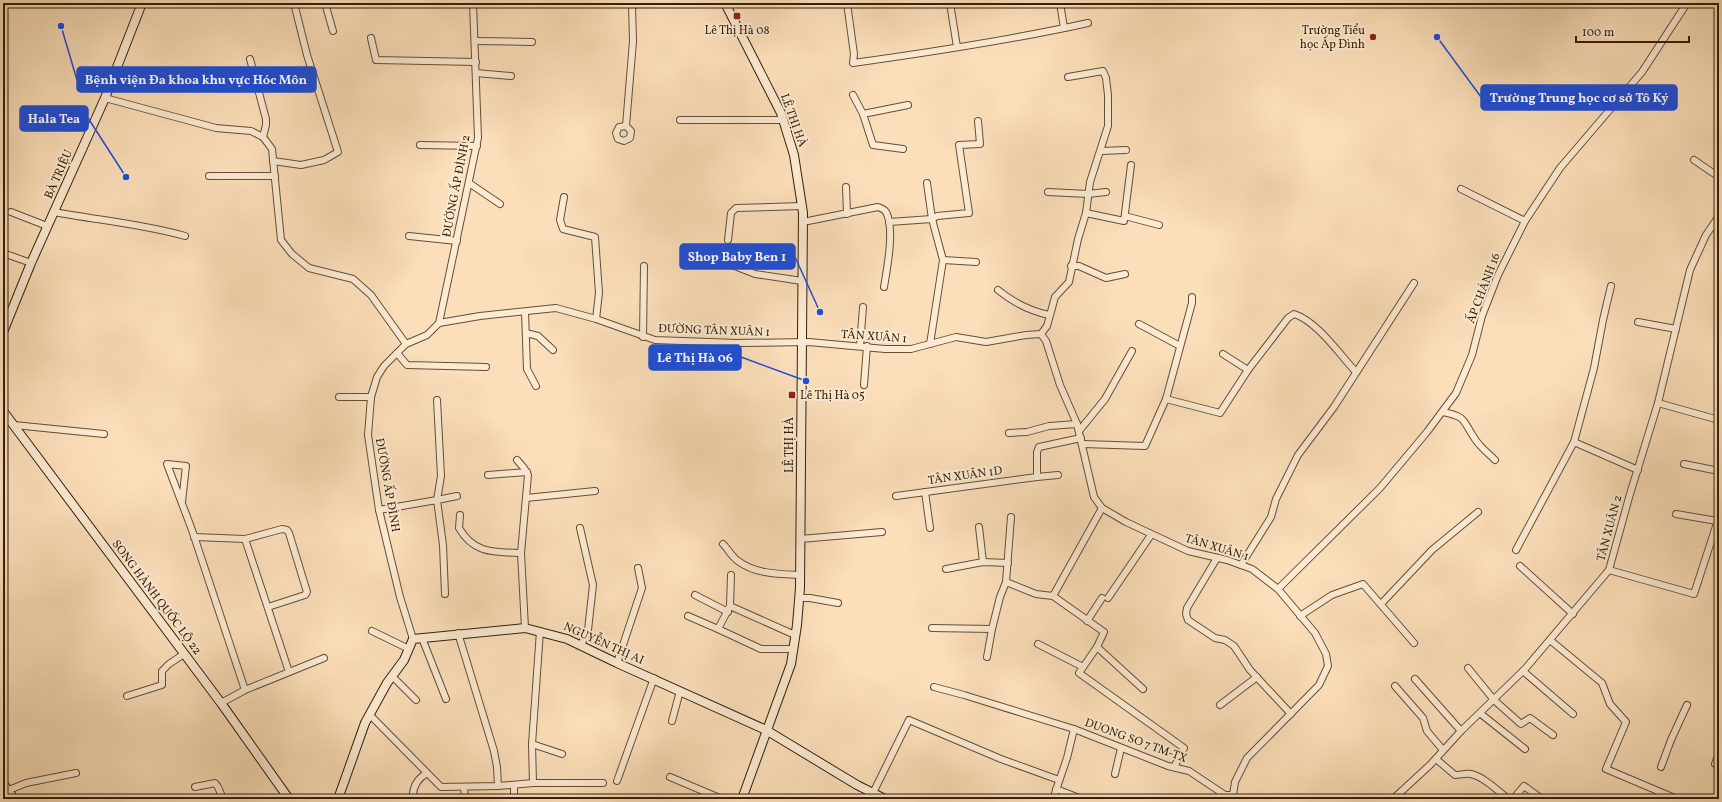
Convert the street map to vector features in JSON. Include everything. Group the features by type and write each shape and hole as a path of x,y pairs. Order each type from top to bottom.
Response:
{"street":[{"name":"BÀ TRIỆU","path":"3,332 47,226 105,98 142,3"},
{"path":"273,161 301,165 324,160 338,152 306,56 294,3"},
{"path":"325,3 333,31"},
{"name":"ĐƯỜNG ẤP ĐÌNH 2","path":"439,323 478,138 473,3"},
{"path":"626,126 633,41 632,4 645,3"},
{"name":"LÊ THỊ HÀ","path":"725,3 771,92 783,120 794,155 803,222 799,598 791,664 742,799"},
{"path":"847,3 854,54 853,64 1088,23"},
{"path":"950,3 957,47"},
{"path":"1060,3 1064,28"},
{"name":"ẤP CHÁNH 16","path":"1278,589 1380,488 1443,412 1456,393 1472,355 1482,316 1498,275 1525,221 1560,168 1642,72 1687,3"},
{"path":"371,38 376,60 476,62"},
{"path":"475,41 532,42"},
{"path":"250,59 266,120 263,137"},
{"path":"1053,596 1102,508 1094,497 1078,427 1060,385 1046,341 1041,334 1047,326 1049,315 1056,297 1069,282 1071,266 1086,213 1090,182 1108,126 1108,96 1106,78 1102,71 1068,77"},
{"path":"476,73 511,76"},
{"path":"853,95 863,114 873,145 903,149"},
{"path":"105,98 216,128 251,131 263,137 272,149 281,240 292,254 309,268 353,279 371,295 406,344 427,335 439,323"},
{"path":"863,114 908,105"},
{"path":"680,120 783,120"},
{"path":"889,222 969,213 959,145 980,144 978,121"},
{"path":"420,145 477,146"},
{"path":"1101,151 1126,150"},
{"path":"1694,160 1719,177"},
{"path":"1086,213 1124,221 1131,165"},
{"path":"209,176 275,176"},
{"path":"469,182 500,204"},
{"path":"927,183 932,218 943,260 930,344"},
{"path":"846,187 847,214"},
{"path":"1461,189 1525,221"},
{"path":"1048,192 1088,194 1106,192"},
{"path":"564,197 560,220 562,229 595,237 599,294 596,319"},
{"path":"728,240 731,213 736,208 802,206"},
{"path":"803,222 878,207 886,211 889,222 889,251 884,287"},
{"path":"11,212 47,226"},
{"path":"54,212 98,221 163,230 185,236"},
{"path":"1125,216 1159,225"},
{"name":"TÂN XUÂN 2","path":"1394,799 1523,671 1609,570 1658,403 1690,270 1706,235 1719,216"},
{"path":"409,236 457,241"},
{"path":"3,253 31,263"},
{"path":"943,260 976,262"},
{"path":"732,265 755,274 802,281"},
{"path":"643,337 644,266"},
{"path":"1071,266 1079,266 1106,278 1125,274"},
{"path":"1241,565 1271,517 1279,492 1298,454 1334,407 1414,283"},
{"path":"1516,550 1574,442 1594,368 1611,286"},
{"path":"998,290 1010,300 1033,312 1049,315"},
{"path":"1037,477 1037,452 1039,447 1082,441 1145,446 1166,399 1192,303 1192,297"},
{"path":"863,307 864,385"},
{"name":"ĐƯỜNG TÂN XUÂN 1","path":"439,323 480,316 556,308 596,319 655,340 692,343 774,343 801,341"},
{"path":"525,312 527,369 536,386"},
{"path":"1166,399 1220,413 1248,370 1288,318 1294,314 1302,318 1318,331 1356,372"},
{"path":"1638,322 1676,329"},
{"path":"1139,324 1180,346"},
{"path":"526,333 538,336 553,350"},
{"name":"TÂN XUÂN 1","path":"801,341 911,349 956,337 986,342 1041,334"},
{"name":"ĐƯỜNG ẤP ĐÌNH","path":"406,344 384,366 377,377 370,397 368,434 379,510 400,598 414,639"},
{"path":"1009,433 1027,432 1049,426 1078,427 1105,399 1132,351"},
{"path":"397,353 407,365 486,367"},
{"path":"1223,354 1248,370"},
{"path":"339,397 370,397"},
{"path":"437,400 441,476 437,500 443,545 445,594"},
{"path":"1658,403 1719,420"},
{"name":"SONG HÀNH QUỐC LỘ 22","path":"3,411 221,703 289,799"},
{"path":"1443,412 1455,414 1463,418 1476,440 1495,460"},
{"path":"14,425 104,434"},
{"path":"1574,442 1638,470"},
{"path":"517,460 528,475 521,553 525,628"},
{"path":"182,502 186,466 167,464 180,496 182,502 194,537 245,690"},
{"path":"1684,464 1719,472"},
{"path":"488,475 527,472"},
{"name":"TÂN XUÂN 1D","path":"896,496 1058,475"},
{"path":"526,498 595,491"},
{"path":"925,492 930,528"},
{"path":"379,510 457,496"},
{"name":"TÂN XUÂN 1","path":"1102,508 1151,535 1188,551 1252,569 1278,589 1315,633 1326,654 1328,666 1320,685 1247,758 1235,782 1235,797"},
{"path":"1381,604 1432,550 1478,512"},
{"path":"1609,570 1694,594 1718,519 1676,514"},
{"path":"460,515 459,528 470,543 481,549 494,552 521,553"},
{"path":"987,657 1000,597 1006,582 1011,517"},
{"path":"979,527 983,562"},
{"path":"580,528 593,585 588,630 581,645"},
{"path":"194,537 245,540 282,529 287,530 307,592 305,595 268,607"},
{"path":"800,539 882,532"},
{"path":"1088,621 1151,535"},
{"path":"245,540 289,672"},
{"path":"723,544 738,561 754,569 769,573 800,575"},
{"path":"1217,558 1188,608 1186,614 1188,620 1214,638 1225,640 1234,646 1257,677 1291,714"},
{"path":"946,569 983,562 1008,563"},
{"path":"1520,566 1573,614"},
{"path":"617,663 642,588 638,568"},
{"path":"718,629 729,609 732,576"},
{"path":"1006,582 1036,594 1053,596 1104,632 1097,647 1079,672 1184,748 1174,767"},
{"path":"1300,616 1332,595 1363,584 1414,643"},
{"path":"695,596 795,635"},
{"path":"799,598 810,598 838,603"},
{"path":"688,616 761,649 793,649"},
{"name":"NGUYỄN THỊ AI","path":"414,639 458,633 525,628 567,639 766,730 857,785 885,799"},
{"path":"932,628 992,629"},
{"path":"372,631 409,649"},
{"path":"532,783 532,744 540,631"},
{"path":"458,633 494,751 498,786"},
{"path":"422,638 446,699"},
{"path":"338,799 365,723 414,639"},
{"path":"1550,640 1602,683 1610,704 1626,722 1606,769 1667,797 1676,799"},
{"path":"1038,644 1083,667"},
{"path":"1097,647 1143,689"},
{"path":"128,696 162,685 162,671 169,664 184,654"},
{"path":"221,703 245,690 324,658"},
{"path":"1468,668 1494,700 1521,724 1530,718 1553,735"},
{"path":"1523,671 1572,714"},
{"path":"392,676 416,700"},
{"path":"1220,705 1257,677"},
{"path":"617,781 654,678"},
{"path":"1415,679 1461,731"},
{"path":"1395,686 1424,718 1427,731 1443,750"},
{"path":"934,687 1074,729"},
{"path":"672,721 680,691"},
{"path":"1661,767 1671,740 1687,705"},
{"path":"1481,714 1525,750"},
{"path":"370,715 441,787 498,786 532,783 602,783"},
{"path":"873,793 909,720 1000,759 1059,780"},
{"name":"DUONG SO 7 TM-TX","path":"1052,799 1074,729 1121,748 1189,771 1225,795 1235,797"},
{"path":"532,744 562,754"},
{"path":"1114,774 1121,748"},
{"path":"1715,764 1719,753"},
{"path":"1436,759 1455,775 1468,773 1476,776 1492,786 1508,799"},
{"path":"6,792 26,783 76,773"},
{"path":"413,799 412,791 418,778 427,773"},
{"path":"670,777 722,799"},
{"path":"195,787 214,784 218,787 223,799"},
{"path":"514,785 514,799"},
{"path":"1513,799 1524,786 1542,799"},
{"path":"464,787 465,799"},
{"path":"1056,789 1082,799"}],"place":[{"name":"Lê Thị Hà 08","path":"737,16"},
{"name":"Bệnh viện Đa khoa khu vực Hóc Môn","path":"61,26"},
{"name":"Trường Tiểu học Ấp Đình","path":"1373,37"},
{"name":"Trường Trung học cơ sở Tô Ký","path":"1437,37"},
{"name":"Hala Tea","path":"126,177"},
{"name":"Shop Baby Ben 1","path":"820,312"},
{"name":"Lê Thị Hà 06","path":"806,381"},
{"name":"Lê Thị Hà 05","path":"792,395"}]}
